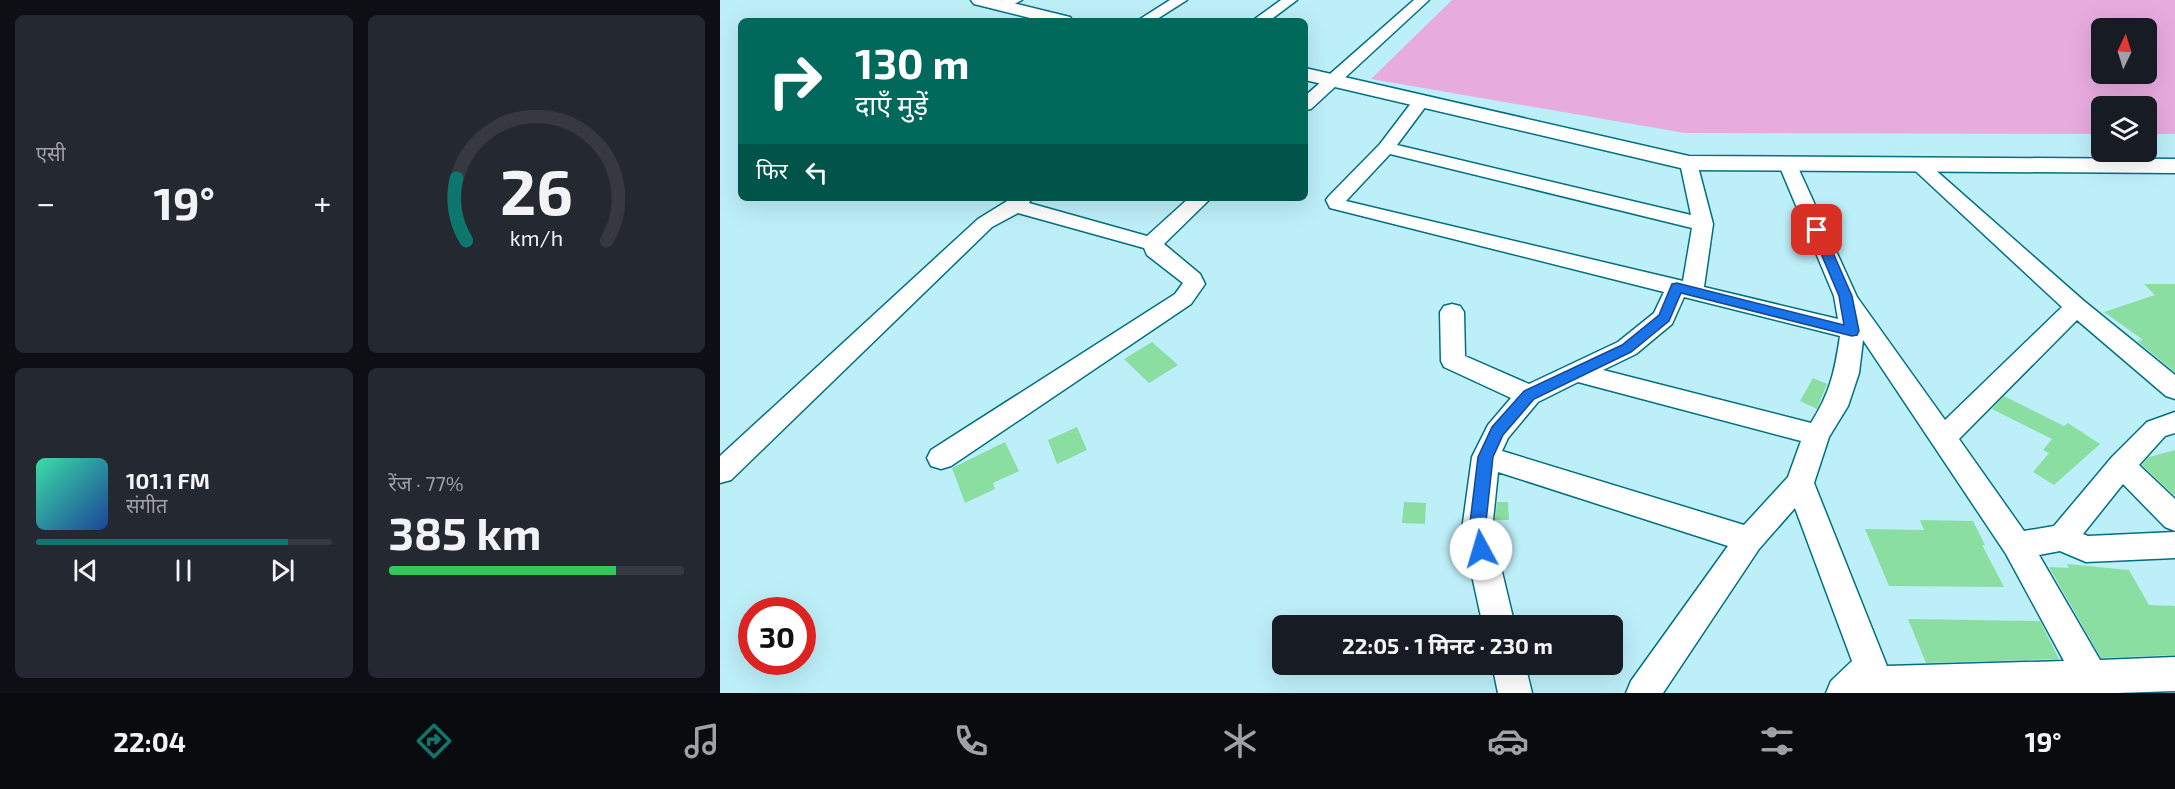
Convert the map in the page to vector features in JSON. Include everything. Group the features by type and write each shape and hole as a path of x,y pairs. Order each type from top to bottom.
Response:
{"street":[{"path":"980,0 1008,3 1055,18"},
{"path":"1149,18 1180,0"},
{"path":"1263,18 1290,0"},
{"path":"1308,102 1422,0"},
{"path":"1308,75 1689,163 2175,166"},
{"path":"1421,102 1386,148 1336,200 1337,204 1852,331"},
{"path":"1386,148 1703,224"},
{"path":"1496,615 1477,531 1486,457 1497,432 1529,395 1627,348 1664,318 1684,289 1703,224 1689,163"},
{"path":"1917,164 2076,307 2173,385"},
{"path":"1788,165 1845,296 2017,545 2096,685"},
{"path":"1020,201 1020,207 1153,244"},
{"path":"721,472 985,223 1020,201"},
{"path":"941,459 1183,299 1194,284 1192,279 1155,250 1153,244 1155,239 1198,201"},
{"path":"1644,693 1749,540 1800,483 1817,435 1835,406 1847,373 1852,331 1845,296"},
{"path":"1944,437 2076,307"},
{"path":"1452,312 1453,362 1529,395"},
{"path":"1575,372 1817,435"},
{"path":"2062,538 2122,465 2156,429 2175,422"},
{"path":"1486,457 1749,540"},
{"path":"2122,465 2175,518"},
{"path":"1800,483 1876,680"},
{"path":"2017,545 2062,538 2086,549 2175,545"},
{"path":"1843,693 1876,680 2096,685 2175,674"},
{"path":"1511,675 1515,693"}],"shaded area":[{"path":"1452,0 2175,0 2175,134 2157,134 2157,96 2091,96 2091,134 1685,133 1371,79"}],"building":[{"path":"2144,284 2175,284 2175,372 2137,341 2143,340 2104,312 2155,295"},
{"path":"1152,342 1178,365 1149,383 1124,359"},
{"path":"1813,378 1827,384 1817,409 1800,401"},
{"path":"2004,396 2064,426 2068,423 2100,444 2054,485 2033,472 2049,453 2043,450 2052,439 1992,409"},
{"path":"1077,427 1087,450 1057,464 1048,440"},
{"path":"1005,442 1019,471 993,483 995,489 965,503 952,468"},
{"path":"2175,450 2175,496 2142,465 2149,457"},
{"path":"1404,502 1426,503 1425,524 1402,523"},
{"path":"1497,502 1508,502 1509,520 1495,520"},
{"path":"1920,520 1973,521 1985,545 1982,545 2004,587 1889,586 1865,529 1924,530"},
{"path":"2067,564 2129,570 2149,605 2175,606 2175,655 2101,658 2049,567 2069,568"},
{"path":"1908,619 2040,621 2059,659 1926,663"}],"route":[{"path":"1481,549 1477,531 1486,457 1497,432 1529,395 1627,348 1664,318 1677,287 1852,331 1845,296 1817,230"}]}
